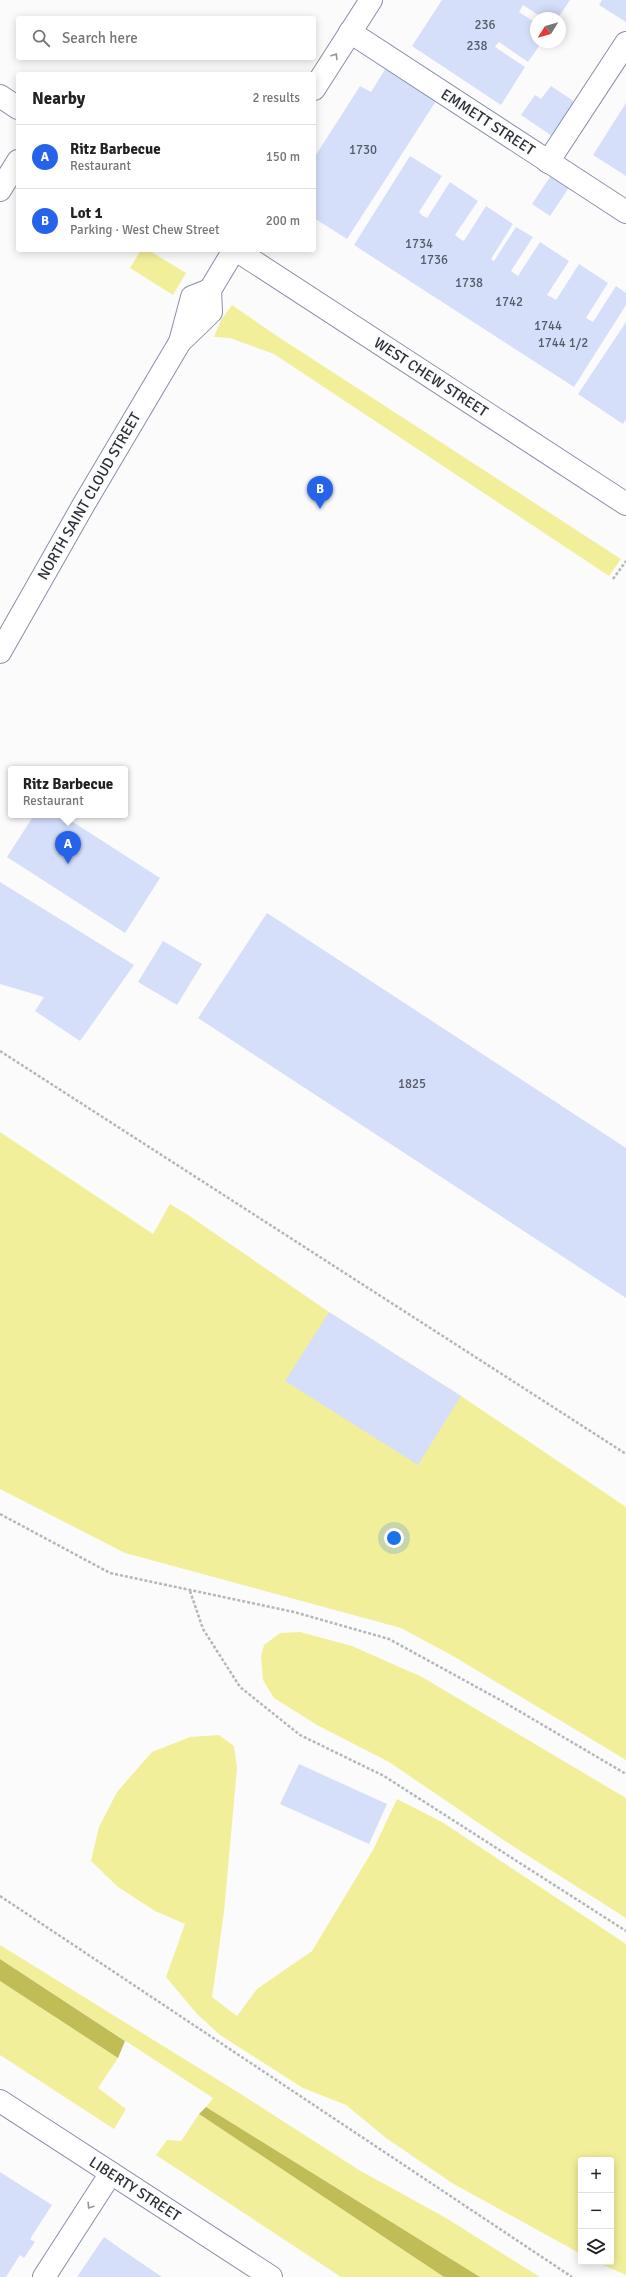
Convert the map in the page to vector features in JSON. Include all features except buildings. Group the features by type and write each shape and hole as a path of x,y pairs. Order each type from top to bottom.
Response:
{"street":[{"path":"316,86 371,0"},
{"name":"EMMETT STREET","path":"350,32 626,212"},
{"path":"548,162 626,43"},
{"path":"0,96 16,107"},
{"path":"0,190 16,164"},
{"name":"NORTH SAINT CLOUD STREET","path":"0,652 84,504 180,342 192,297 210,290 234,252"},
{"name":"WEST CHEW STREET","path":"238,252 625,501"},
{"name":"LIBERTY STREET","path":"0,2101 270,2277"},
{"path":"44,2277 111,2173"}],"path":[{"path":"613,579 626,561"},
{"path":"0,1051 626,1454"},
{"path":"0,1514 110,1573 294,1612 389,1639 502,1701 626,1774"},
{"path":"190,1591 204,1629 240,1687 300,1735 384,1776 626,1931"},
{"path":"0,1896 572,2277"}],"shaded area":[{"path":"140,252 151,252 186,273 173,295 130,268"},
{"path":"232,305 280,338 621,559 609,576 274,354 230,338 214,337 221,320"},
{"path":"0,1132 153,1234 170,1204 329,1312 461,1396 626,1507 626,1760 453,1656 401,1628 125,1553 0,1489"},
{"path":"300,1632 352,1646 422,1677 626,1798 626,1918 508,1843 389,1762 317,1725 274,1698 263,1680 261,1657 264,1645 280,1633"},
{"path":"219,1735 234,1746 237,1768 224,1912 212,1997 237,2016 257,1989 312,1951 373,1850 397,1799 442,1822 626,1944 626,2275 603,2265 614,2265 614,2157 578,2157 578,2252 452,2183 386,2138 346,2105 303,2088 220,2035 197,2014 166,1977 185,1924 155,1911 118,1887 91,1861 99,1827 117,1792 152,1752 190,1737"},
{"path":"0,1945 244,2096 359,2170 446,2218 540,2277 480,2277 206,2107 213,2098 0,1959"},
{"path":"0,1959 125,2041 118,2058 0,1981"},
{"path":"0,1981 118,2058 98,2088 126,2109 114,2129 0,2055"},
{"path":"206,2107 480,2277 444,2277 199,2114"},
{"path":"199,2114 444,2277 341,2277 156,2155 167,2140 181,2141"}],"place":[{"name":"Lot 1","path":"320,509"},
{"name":"Ritz Barbecue","path":"68,864"}]}
